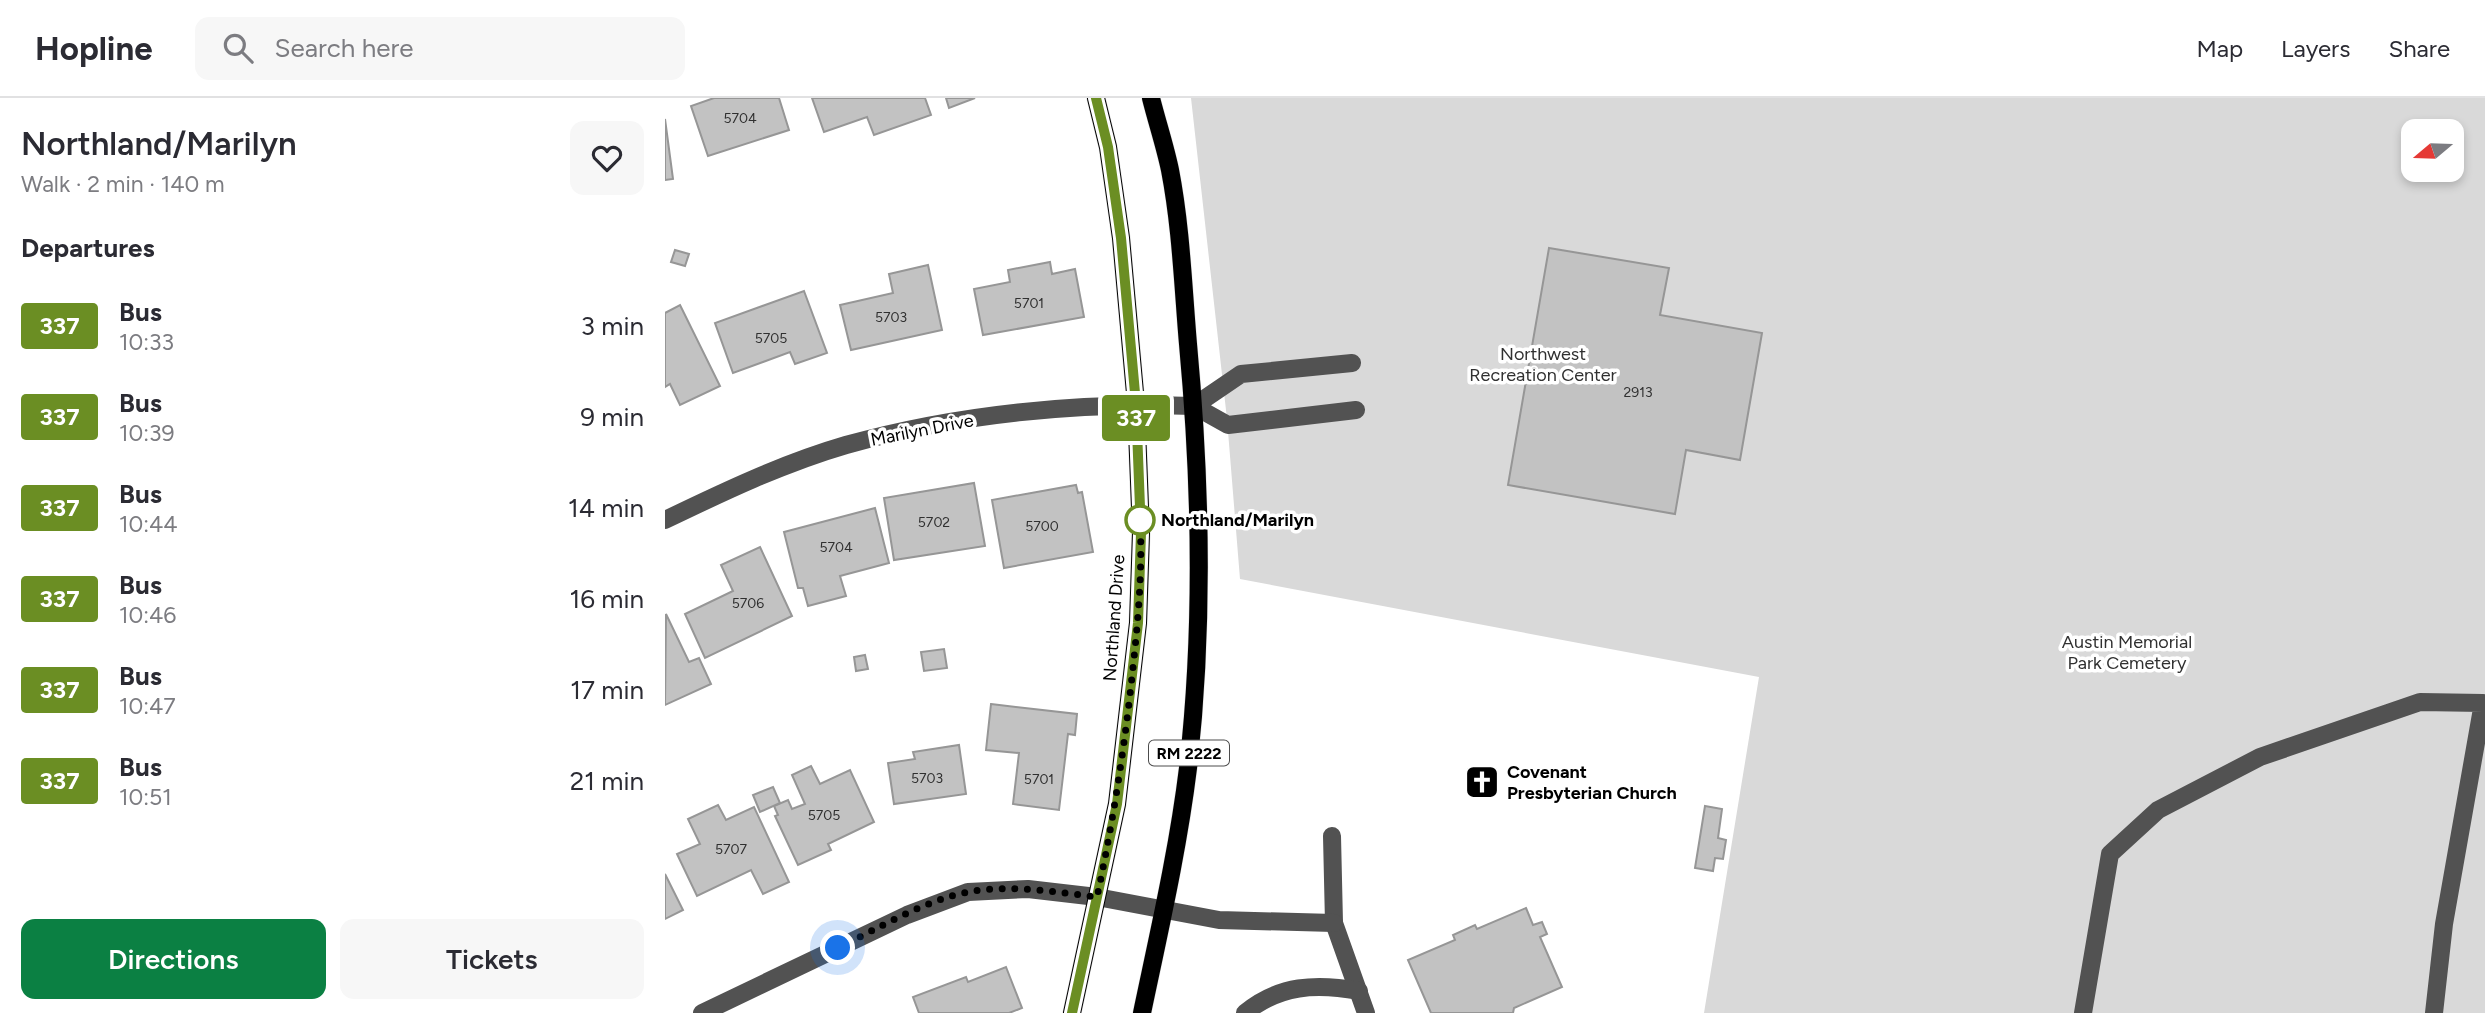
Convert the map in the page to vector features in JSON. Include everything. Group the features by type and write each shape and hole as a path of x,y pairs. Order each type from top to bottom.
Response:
{"main road":[{"name":"Northland Drive","path":"1072,1013 1117,804 1138,623 1141,533 1136,404 1121,238 1108,147 1096,98"},
{"name":"RM 2222","path":"1142,1013 1164,912 1188,769 1197,650 1199,536 1194,406 1170,170 1151,98"}],"street":[{"path":"1352,363 1241,374 1194,406 1228,425 1356,410"},
{"name":"Marilyn Drive","path":"665,520 729,489 846,445 971,419 1136,404 1194,406"},
{"path":"2083,1013 2110,854 2158,810 2260,757 2420,702 2484,698 2444,924 2434,1013"},
{"path":"1332,836 1334,923 1366,1013"},
{"path":"702,1013 907,915 968,892 1028,889 1097,897 1164,912 1219,920 1334,923"},
{"path":"1245,1013 1264,997 1303,986 1359,991"}],"green space":[{"name":"Austin Memorial Park Cemetery","path":"1191,98 2485,98 2485,1013 1704,1013 1759,677 1240,579 1227,419"}],"building":[{"path":"714,98 779,98 789,130 708,156 691,106"},
{"path":"812,98 925,98 931,115 874,135 867,117 824,132"},
{"path":"946,98 975,98 949,108"},
{"path":"665,119 673,179 665,180"},
{"path":"1549,248 1669,268 1660,315 1762,333 1740,460 1686,450 1675,514 1508,485"},
{"path":"675,250 689,254 685,266 671,262"},
{"path":"1050,262 1052,274 1075,269 1084,317 983,335 974,289 1010,282 1008,270"},
{"path":"928,265 942,330 851,350 840,305 893,293 889,274"},
{"path":"804,291 827,353 795,364 790,352 733,373 715,323"},
{"path":"680,305 720,386 680,405 670,384 665,387 665,313"},
{"path":"974,483 985,546 894,560 884,498"},
{"path":"1076,485 1078,493 1082,492 1093,552 1004,568 992,500"},
{"path":"875,508 889,563 840,576 846,596 808,606 803,588 798,588 784,532"},
{"path":"760,547 792,616 705,658 685,614 733,591 721,565"},
{"path":"666,614 689,662 699,658 711,684 665,705"},
{"path":"944,649 947,668 924,671 921,652"},
{"path":"865,655 868,669 856,671 854,657"},
{"path":"991,704 1077,714 1075,735 1068,734 1059,810 1013,804 1019,753 986,750"},
{"path":"959,745 966,794 894,804 888,763 915,759 913,752"},
{"path":"811,766 820,784 850,770 874,822 828,844 831,850 798,865 775,816 778,815 774,806 788,800 792,809 805,804 792,775"},
{"path":"773,787 780,803 760,812 753,795"},
{"path":"718,805 726,820 754,807 789,882 763,894 751,870 697,896 677,854 700,844 688,819"},
{"path":"1705,806 1722,809 1718,838 1726,840 1723,859 1715,858 1713,871 1695,868"},
{"path":"665,874 683,910 665,919"},
{"path":"1526,908 1533,925 1542,922 1547,934 1540,937 1562,987 1514,1008 1513,1013 1431,1013 1408,960 1455,940 1453,935 1475,925 1477,929"},
{"path":"1006,967 1022,1008 1009,1013 919,1013 913,997 966,977 968,982"}],"bus line":[{"name":"337","path":"1072,1013 1117,804 1138,623 1141,533 1136,404 1121,238 1108,147 1096,98"}],"place":[{"name":"Northland/Marilyn","path":"1140,520"},
{"name":"Covenant Presbyterian Church","path":"1482,782"}],"route":[{"path":"838,948 907,915 968,892 1028,889 1097,897 1117,804 1138,623 1140,520"}],"park label":[{"name":"Northwest Recreation Center","path":"1543,364"}]}
